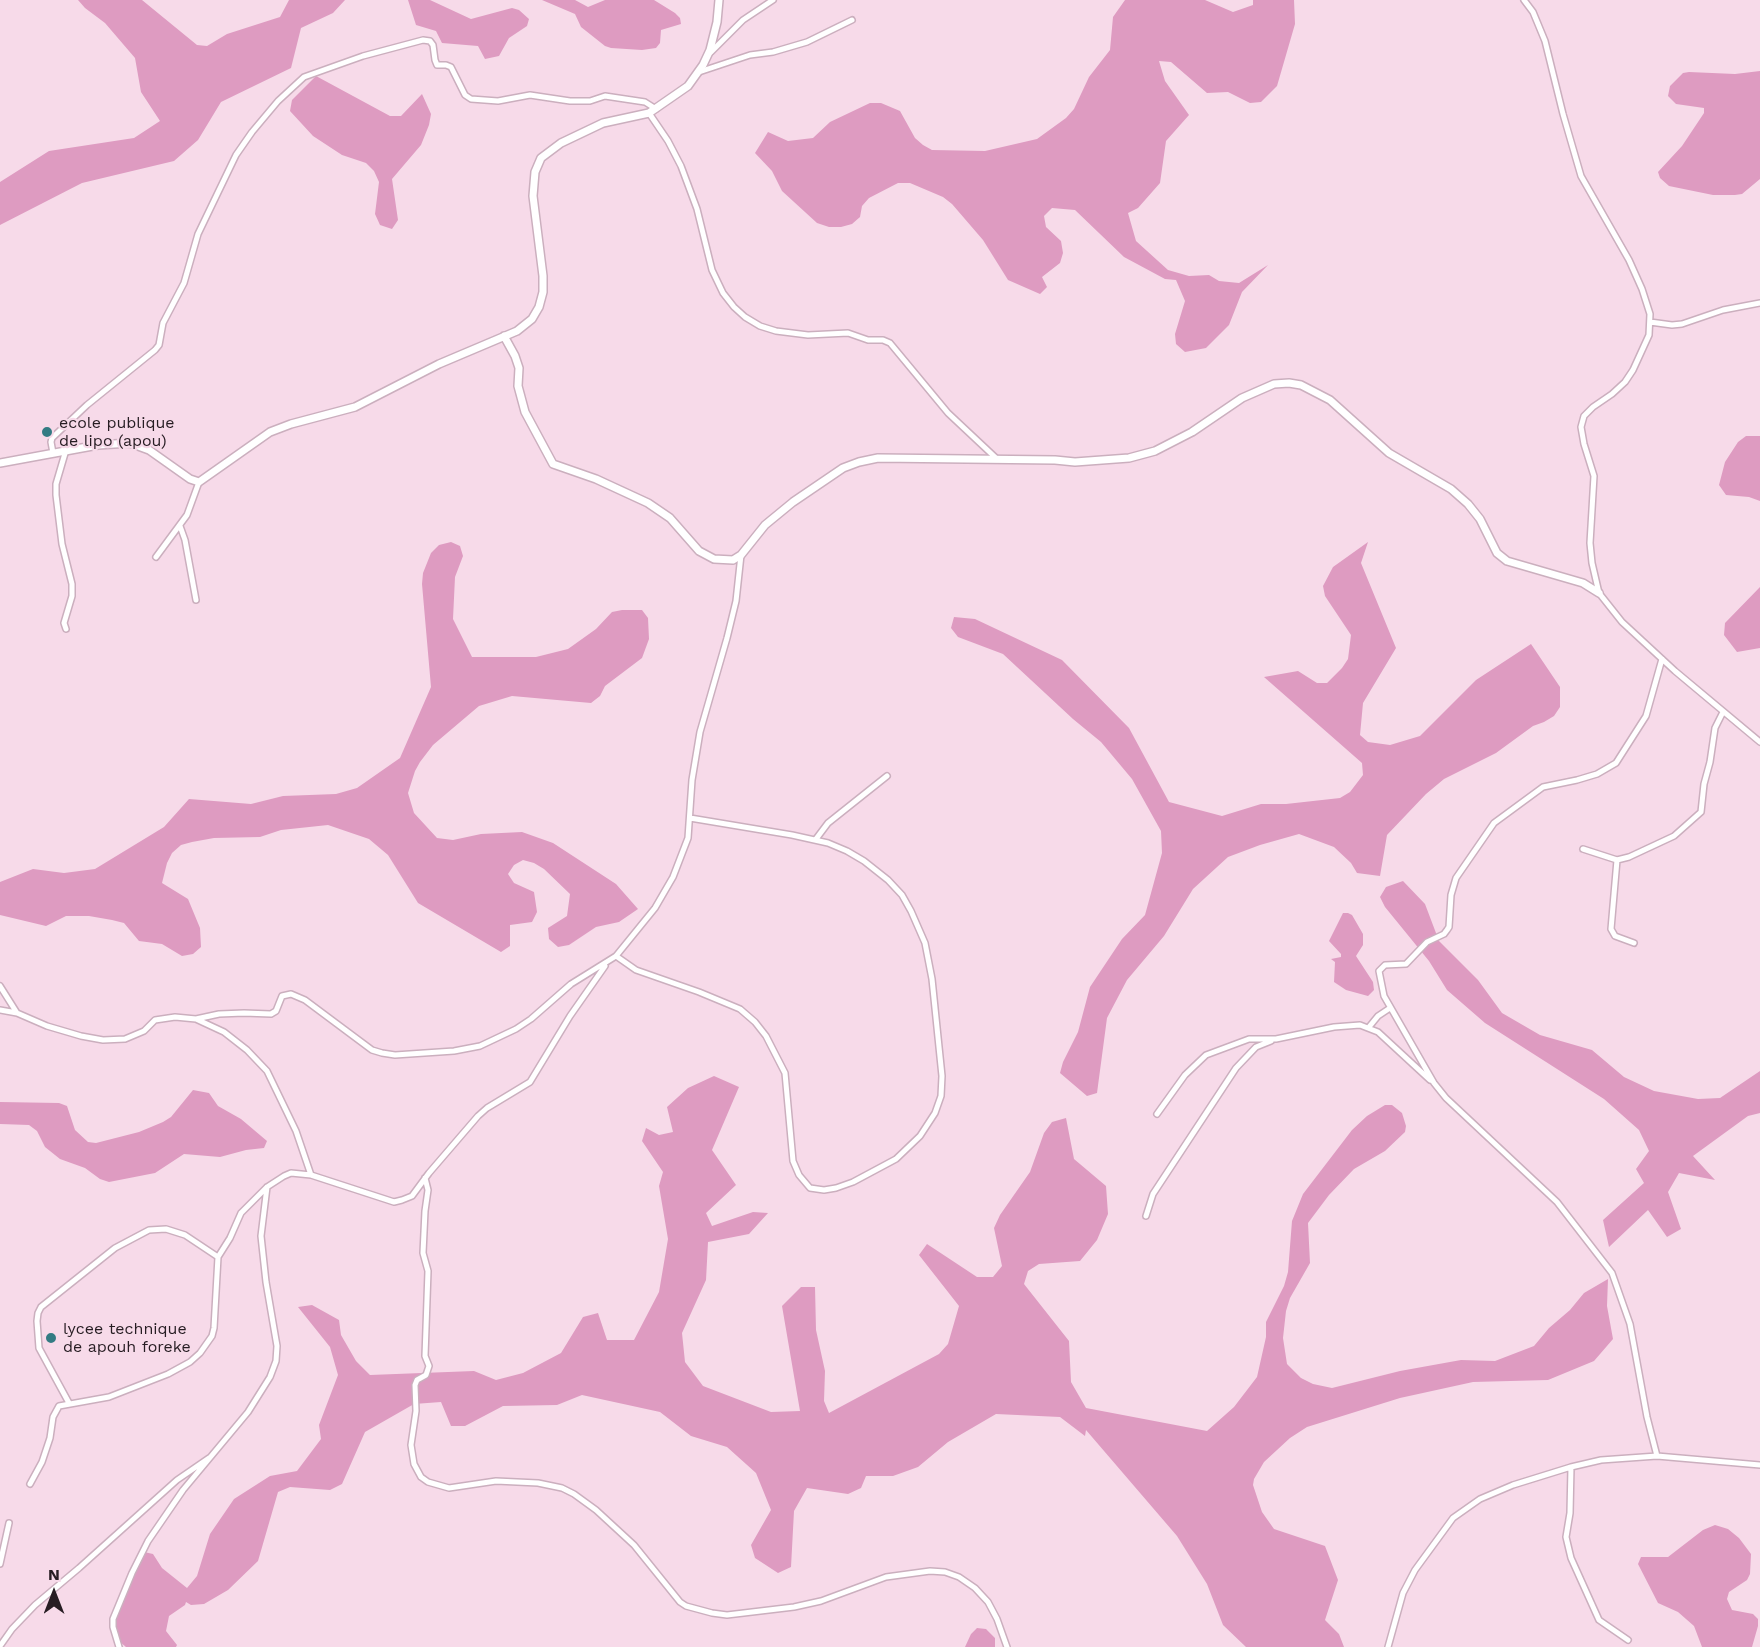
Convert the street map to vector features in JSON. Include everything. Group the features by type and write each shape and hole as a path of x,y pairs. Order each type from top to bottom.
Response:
{"street":[{"path":"156,557 190,510 199,482 270,432 291,423 355,407 439,364 517,331 532,319 539,307 543,292 533,196 535,172 541,158 561,143 603,123 652,111 688,86 699,72 707,55 716,29 719,0"},
{"path":"707,55 743,20 773,0"},
{"path":"1524,0 1533,12 1545,41 1581,177 1636,273 1648,306 1650,322 1646,343 1633,370 1612,394 1584,416 1581,427 1594,476 1590,543 1599,592 1622,622 1760,742"},
{"path":"699,72 750,55 773,52 807,42 852,20"},
{"path":"53,453 52,438 87,405 159,345 163,323 184,283 198,234 236,155 278,101 304,77 363,56 423,40 430,41 434,45 437,64 451,67 465,95 471,99 498,101 530,95 570,101 590,101 605,96 645,102 681,166 697,209 712,270 723,293 734,307 760,326 776,331 808,335 848,333 868,340 883,340 890,343 948,413 998,461"},
{"path":"1650,322 1682,324 1722,310 1760,303"},
{"path":"504,336 519,368 518,386 525,412 554,464 596,478 648,503 670,518 699,551 714,559 733,560 741,555 765,525 793,502 822,481 851,465 878,458 1092,462 1129,458 1163,447 1212,420 1242,398 1274,384 1301,385 1330,400 1389,453 1451,489 1480,519 1497,553 1507,561 1582,584 1599,592"},
{"path":"0,463 114,443 137,444 190,479 199,482"},
{"path":"66,450 56,484 62,544 72,584 72,596 64,623 66,629"},
{"path":"180,526 185,540 196,600"},
{"path":"0,1010 18,1013 47,1026 103,1040 125,1040 160,1018 196,1019 219,1014 271,1014 276,1011 282,996 287,993 305,1000 372,1050 395,1055 454,1051 480,1046 516,1029 571,984 616,957 644,924 673,877 688,838 692,780 700,732 736,601 741,555"},
{"path":"1434,1083 1384,996 1379,971 1385,965 1406,964 1427,942 1444,934 1449,927 1451,895 1456,879 1494,823 1543,787 1597,774 1616,763 1646,716 1662,658"},
{"path":"1583,849 1617,860 1629,857 1674,836 1701,812 1713,736 1723,712"},
{"path":"816,839 828,824 887,776"},
{"path":"616,957 636,970 740,1009 755,1022 766,1036 785,1073 793,1161 799,1175 810,1188 824,1191 836,1188 860,1179 896,1159 920,1136 935,1113 941,1096 942,1076 932,979 925,943 902,895 888,880 847,850 816,839 690,819"},
{"path":"1617,860 1612,933 1634,943"},
{"path":"30,1484 42,1462 59,1406 109,1397 168,1374 190,1362 200,1353 214,1329 218,1257 230,1238 241,1213 267,1187 291,1173 310,1175 394,1202 412,1196 487,1108 530,1082 570,1016 608,963"},
{"path":"0,986 18,1013"},
{"path":"1369,1027 1378,1016 1390,1008"},
{"path":"196,1019 224,1032 248,1050 267,1071 296,1131 310,1175"},
{"path":"1146,1216 1153,1194 1236,1068 1256,1047 1276,1039 1334,1027 1360,1025 1369,1027 1387,1039 1404,1058 1434,1083 1461,1113 1557,1202 1612,1273 1630,1324 1647,1417 1657,1456"},
{"path":"1157,1114 1185,1075 1206,1055 1249,1039 1276,1039"},
{"path":"425,1178 428,1190 424,1245 428,1271 425,1356 429,1366 426,1375 417,1380 416,1412 411,1445 414,1464 421,1477 428,1482 449,1488 496,1481 538,1483 562,1488 596,1510 634,1545 680,1602 686,1606 712,1613 727,1615 794,1607 821,1601 886,1577 930,1571 945,1572 959,1577 975,1588 988,1602 1007,1647"},
{"path":"118,1647 113,1627 114,1619 140,1557 160,1522 248,1412 270,1377 276,1361 278,1346 266,1282 261,1236 267,1187"},
{"path":"69,1403 39,1348 37,1321 41,1307 115,1248 149,1230 166,1229 185,1235 201,1243 218,1257"},
{"path":"1388,1647 1403,1593 1415,1570 1453,1518 1479,1499 1512,1485 1601,1460 1657,1456 1760,1465"},
{"path":"0,1646 12,1629 35,1605 177,1480 210,1457"},
{"path":"1570,1467 1570,1513 1566,1537 1571,1558 1599,1620 1628,1640"},
{"path":"0,1564 9,1523"}],"shaded area":[{"path":"78,0 142,0 197,45 207,46 227,34 280,17 289,0 345,0 333,13 301,28 291,68 221,102 198,140 174,161 82,183 0,225 0,182 49,151 134,138 160,121 141,92 135,58 105,23"},
{"path":"408,0 430,0 471,19 512,8 519,10 529,19 527,26 509,38 499,56 485,59 478,46 442,43 436,31 416,25"},
{"path":"542,0 575,0 588,7 605,0 654,0 675,13 680,18 681,24 661,30 660,43 656,48 642,50 611,48 605,46 581,27 575,14"},
{"path":"1125,0 1205,0 1233,12 1253,5 1253,0 1294,0 1295,24 1277,86 1261,102 1250,103 1228,92 1207,93 1171,62 1159,61 1165,81 1189,115 1166,141 1160,183 1138,208 1128,213 1136,241 1168,270 1189,276 1209,275 1219,281 1239,283 1268,265 1242,292 1229,325 1206,348 1185,352 1176,344 1175,334 1185,301 1176,280 1165,279 1124,257 1075,210 1052,208 1044,216 1046,227 1061,241 1063,253 1060,263 1042,277 1047,287 1040,294 1008,280 983,240 952,204 943,197 910,183 898,183 869,198 862,206 860,217 852,224 829,227 817,223 782,191 772,171 755,153 768,132 788,141 813,138 830,122 870,103 881,103 900,111 915,138 932,150 985,151 1037,139 1066,118 1074,109 1089,77 1110,50 1113,17"},
{"path":"1760,71 1760,179 1742,194 1735,195 1713,195 1669,186 1660,178 1658,172 1682,146 1704,113 1704,108 1676,104 1668,96 1670,86 1683,73 1689,72 1735,74"},
{"path":"316,76 390,116 401,116 422,94 431,114 429,125 421,145 392,179 398,220 392,229 380,225 375,214 379,182 374,171 366,163 342,155 313,136 290,111 292,100"},
{"path":"1746,436 1760,436 1760,501 1749,497 1726,495 1719,485 1725,462 1738,442"},
{"path":"451,542 460,546 463,556 455,577 453,619 472,657 536,657 568,649 596,629 612,612 622,610 642,610 648,618 649,639 642,658 605,686 600,696 591,703 512,696 479,706 433,745 420,762 408,793 414,813 437,838 453,840 481,834 522,832 553,843 616,884 638,909 619,922 596,927 569,945 558,947 549,939 548,928 567,916 570,894 544,869 523,860 514,865 508,874 514,883 534,892 537,912 532,922 510,925 510,946 501,952 418,903 388,855 369,839 328,825 281,830 260,837 214,838 181,845 172,853 162,883 188,899 200,928 201,947 193,954 182,956 162,944 139,941 124,923 112,920 89,916 66,916 46,926 0,915 0,882 33,869 64,873 95,869 164,827 189,799 251,804 283,796 336,794 357,788 400,758 431,687 423,573 431,553 439,545"},
{"path":"1368,542 1361,563 1396,648 1363,703 1360,735 1368,742 1390,745 1420,736 1476,680 1531,644 1560,687 1560,707 1554,716 1533,726 1496,753 1444,779 1426,794 1387,835 1380,876 1357,873 1351,863 1334,847 1299,834 1228,857 1193,889 1164,936 1127,980 1107,1018 1097,1093 1087,1096 1060,1073 1063,1062 1078,1032 1090,987 1122,939 1145,915 1162,853 1161,831 1132,779 1101,742 1003,654 958,637 951,628 954,617 975,619 1062,660 1129,728 1169,802 1222,816 1261,804 1286,804 1340,798 1350,792 1363,775 1362,763 1264,677 1298,671 1317,683 1327,683 1342,668 1348,659 1351,635 1325,596 1323,586 1333,567"},
{"path":"1760,587 1760,648 1737,652 1724,635 1725,623"},
{"path":"1403,881 1425,904 1439,941 1478,980 1502,1013 1540,1035 1592,1050 1624,1077 1654,1091 1698,1099 1720,1098 1760,1071 1760,1113 1748,1116 1693,1156 1715,1180 1679,1173 1668,1192 1681,1229 1667,1237 1648,1210 1609,1247 1603,1220 1644,1183 1636,1169 1649,1151 1639,1130 1604,1099 1485,1023 1447,990 1429,961 1385,907 1380,897 1386,887"},
{"path":"1343,913 1352,915 1363,934 1363,945 1356,956 1373,982 1374,990 1368,996 1346,990 1334,982 1335,962 1331,959 1341,957 1341,954 1329,941"},
{"path":"714,1076 739,1087 712,1150 736,1185 706,1213 712,1226 753,1212 768,1213 749,1234 708,1242 706,1280 682,1333 685,1362 703,1386 771,1412 800,1411 782,1306 801,1287 815,1287 816,1330 825,1371 824,1401 829,1413 939,1354 948,1344 959,1306 919,1255 927,1244 977,1277 993,1277 1002,1266 994,1228 1000,1215 1030,1172 1044,1133 1052,1122 1066,1118 1074,1159 1106,1186 1108,1214 1097,1240 1080,1261 1039,1264 1028,1271 1024,1284 1069,1341 1071,1382 1086,1408 1207,1431 1234,1407 1257,1377 1266,1337 1266,1322 1284,1286 1288,1272 1292,1221 1303,1194 1352,1130 1367,1116 1385,1105 1392,1105 1402,1113 1406,1126 1405,1132 1385,1151 1354,1169 1329,1195 1308,1223 1310,1263 1290,1298 1286,1311 1283,1338 1287,1364 1301,1378 1313,1384 1332,1388 1400,1371 1461,1360 1495,1361 1534,1346 1584,1293 1608,1279 1607,1306 1613,1339 1594,1361 1548,1380 1473,1382 1400,1398 1307,1427 1290,1438 1264,1462 1253,1485 1262,1512 1274,1529 1325,1546 1338,1580 1325,1620 1339,1634 1344,1647 1246,1647 1223,1625 1207,1584 1177,1536 1086,1430 1085,1436 1060,1417 996,1414 948,1442 918,1467 893,1476 866,1476 861,1488 848,1494 807,1488 794,1511 791,1567 778,1573 755,1558 751,1545 771,1510 756,1473 727,1447 691,1436 660,1412 582,1395 557,1405 503,1406 465,1426 451,1426 441,1402 414,1404 365,1432 342,1484 330,1490 290,1487 278,1492 258,1561 228,1590 204,1604 191,1605 186,1602 169,1616 166,1631 177,1645 176,1647 126,1647 113,1636 122,1592 144,1552 153,1554 162,1568 187,1588 197,1576 210,1534 234,1499 270,1476 297,1471 321,1439 319,1425 338,1375 330,1347 298,1307 312,1305 339,1320 341,1335 356,1361 370,1375 474,1371 496,1380 523,1373 561,1353 583,1317 598,1313 607,1340 634,1340 659,1292 668,1239 659,1186 663,1172 642,1141 646,1128 659,1135 673,1132 667,1107 688,1088"},
{"path":"193,1090 209,1093 218,1106 241,1119 267,1141 264,1148 220,1157 184,1154 155,1173 109,1182 100,1179 85,1168 60,1159 45,1147 37,1131 29,1125 0,1124 0,1102 59,1103 67,1106 75,1130 88,1142 96,1143 139,1132 163,1122 171,1117"},
{"path":"1715,1525 1728,1529 1739,1538 1751,1554 1750,1574 1747,1580 1729,1592 1727,1599 1732,1610 1753,1614 1758,1619 1752,1647 1702,1647 1694,1626 1678,1612 1658,1603 1638,1564 1641,1557 1668,1557 1703,1530"},
{"path":"977,1628 986,1629 995,1638 995,1647 965,1647 971,1634"}],"place":[{"name":"ecole publique de lipo (apou)","path":"47,432"},
{"name":"lycee technique de apouh foreke","path":"51,1338"}]}
